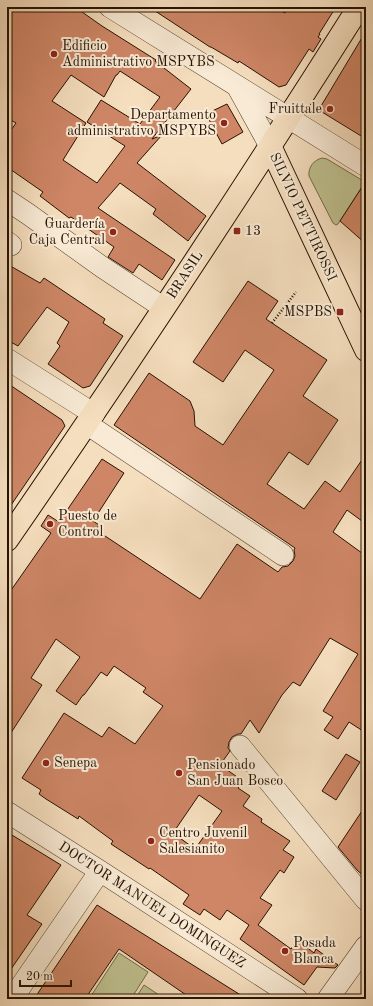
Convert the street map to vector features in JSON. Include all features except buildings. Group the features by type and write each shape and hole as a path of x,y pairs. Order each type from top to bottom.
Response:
{"main road":[{"name":"BRASIL","path":"7,540 164,308 288,119 359,7"},
{"name":"SILVIO PETTIROSSI","path":"270,146 366,350"}],"street":[{"path":"110,7 288,119 366,166"},
{"name":"SILVIO PETTIROSSI","path":"236,86 270,146"},
{"path":"7,200 102,267 164,308"},
{"path":"7,359 283,555"},
{"path":"240,746 366,900"},
{"name":"DOCTOR MANUEL DOMINGUEZ","path":"7,812 298,999"},
{"path":"12,999 100,871"},
{"path":"328,999 366,946"}],"path":[{"path":"272,323 296,292"}],"green space":[{"path":"322,158 327,159 365,182 336,225 333,223 309,176 309,170 312,164 316,160"},
{"path":"119,953 148,972 131,999 89,999"},
{"path":"144,985 165,999 135,999"}],"place":[{"name":"Edificio Administrativo MSPYBS","path":"54,54"},
{"name":"Fruittale","path":"330,109"},
{"name":"Departamento administrativo MSPYBS","path":"224,123"},
{"name":"13","path":"237,231"},
{"name":"Guardería Caja Central","path":"113,232"},
{"name":"MSPBS","path":"340,312"},
{"name":"Puesto de Control","path":"50,524"},
{"name":"Senepa","path":"46,763"},
{"name":"Pensionado San Juan Bosco","path":"179,773"},
{"name":"Centro Juvenil Salesianito","path":"151,841"},
{"name":"Posada Blanca","path":"285,951"}]}
